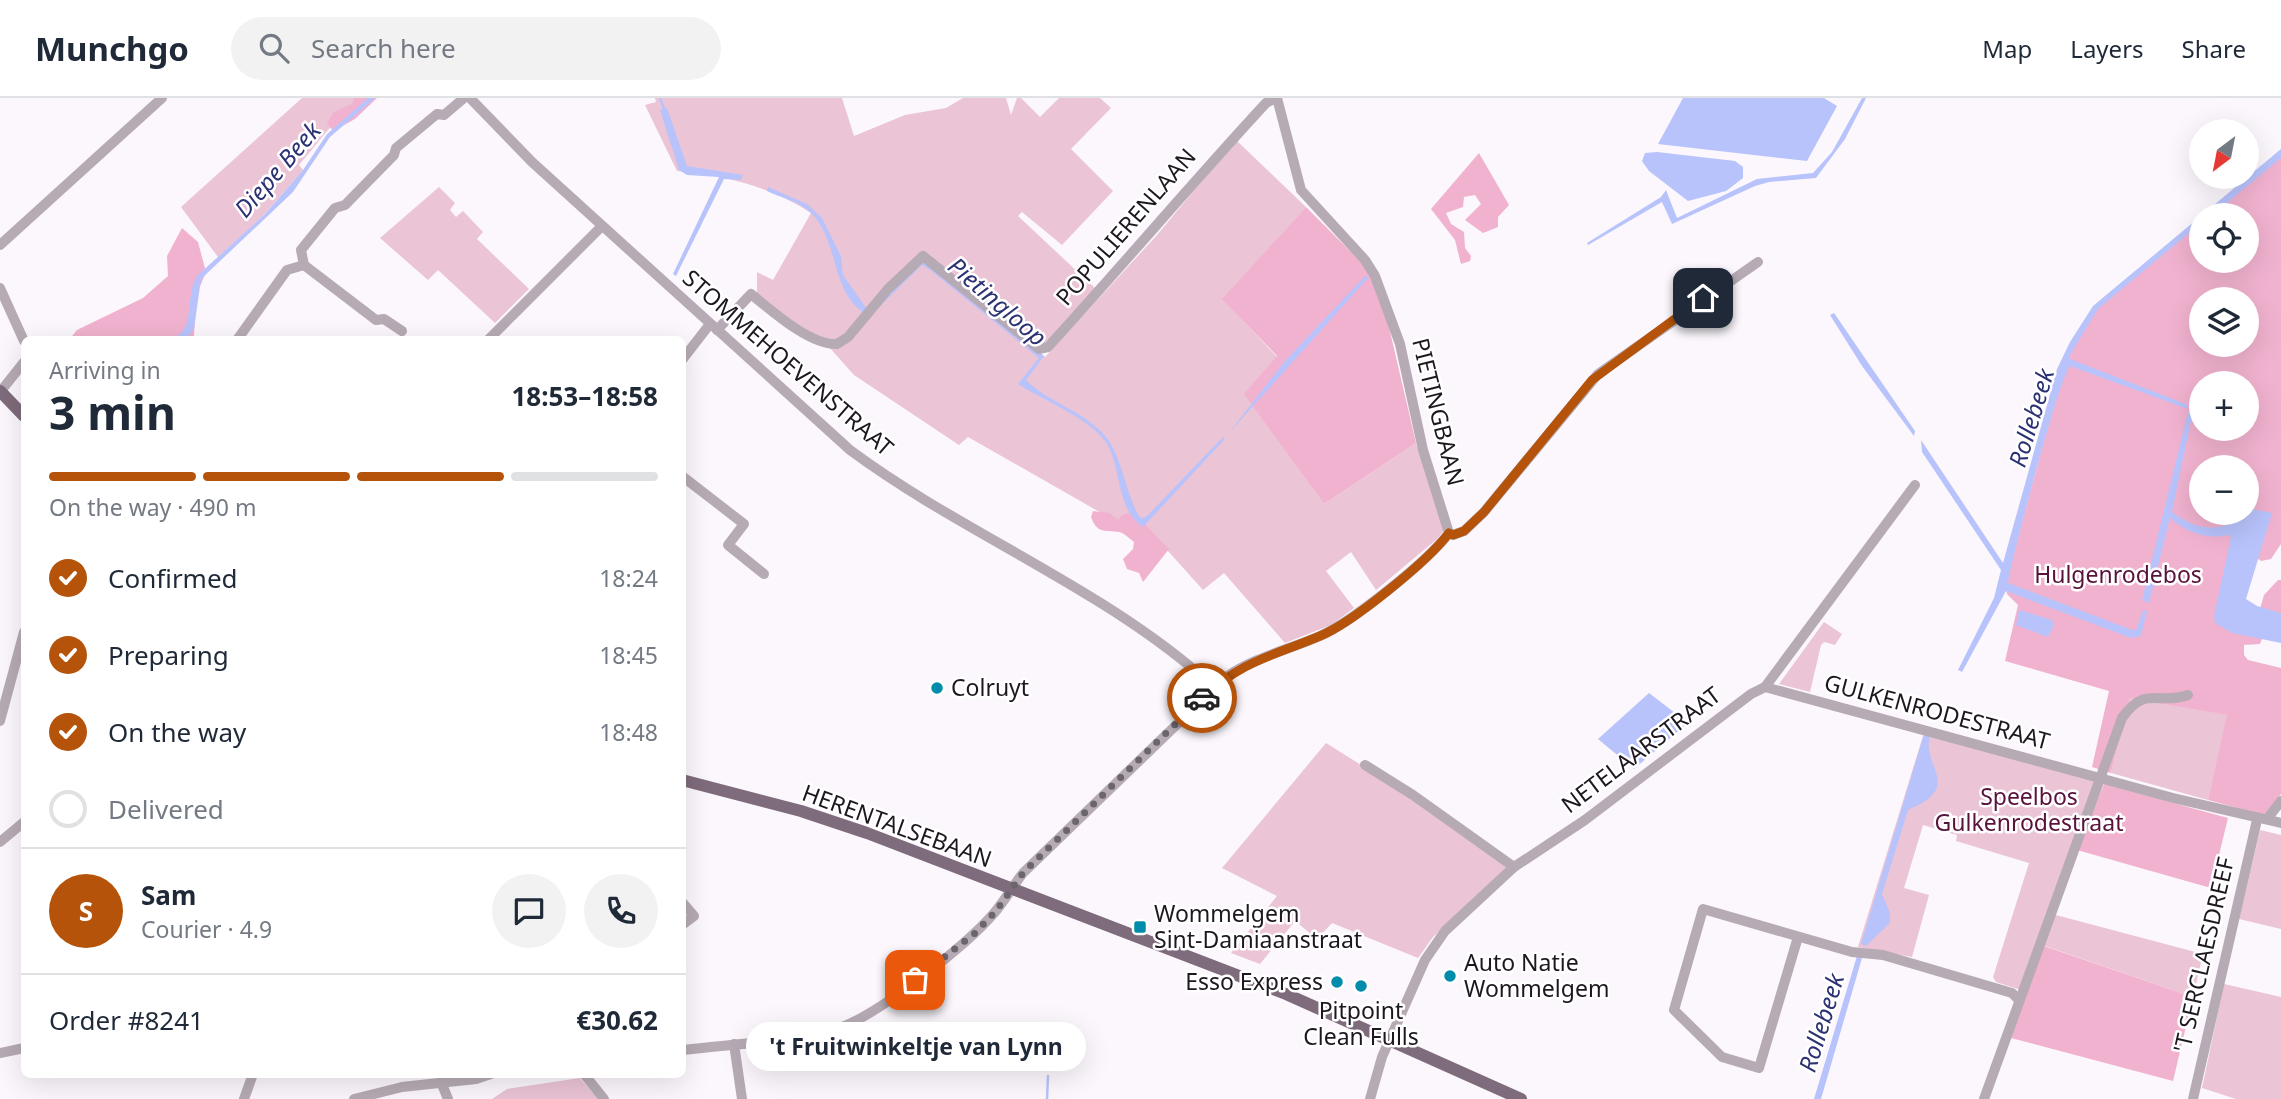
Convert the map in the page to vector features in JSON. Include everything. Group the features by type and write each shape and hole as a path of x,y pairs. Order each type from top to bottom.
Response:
{"main road":[{"path":"0,391 21,413"},
{"name":"HERENTALSEBAAN","path":"686,781 832,821 1286,994 1521,1099"}],"street":[{"path":"0,245 162,98"},
{"path":"402,331 384,319 376,320 304,265 301,250 335,208 345,205 394,155 396,148 437,114 444,115 464,98"},
{"name":"STOMMEHOEVENSTRAAT","path":"470,98 532,162 830,433 872,466 1139,628 1214,687"},
{"name":"POPULIERENLAAN","path":"714,327 751,293 789,324 830,344 848,337 923,256 1040,349 1048,347 1150,236 1210,164 1266,103 1277,98"},
{"name":"PIETINGBAAN","path":"1277,98 1301,190 1365,260 1375,276 1400,344 1423,450 1449,533"},
{"path":"492,336 602,226"},
{"path":"686,1050 839,1028 864,1017 958,949 995,912 1034,862 1214,687 1253,661 1333,629 1420,561 1449,533 1453,535 1464,531 1484,512 1598,374 1758,262"},
{"path":"240,336 287,270 304,265"},
{"path":"0,288 22,336"},
{"path":"686,356 714,327"},
{"path":"0,391 21,366"},
{"path":"686,479 744,524 728,545 764,574"},
{"name":"NETELAARSTRAAT","path":"1370,1099 1382,1057 1434,944 1514,867 1585,820 1751,694 1765,687 1915,485"},
{"path":"0,721 4,689 21,641"},
{"name":"GULKENRODESTRAAT","path":"1765,687 2262,820"},
{"path":"1984,1099 2098,777 2105,770 2122,718 2132,704 2143,698 2188,695"},
{"path":"1365,765 1413,795 1514,867"},
{"path":"2262,820 2281,801"},
{"path":"2262,820 2281,823"},
{"name":"'T SERCLAESDREEF","path":"2193,1099 2262,820"},
{"path":"0,842 21,824"},
{"path":"686,907 694,916 686,922"},
{"path":"1798,937 1759,1068 1722,1057 1674,1010 1703,909 1852,952 1883,955 1916,964 2012,993 2018,999"},
{"path":"734,1044 742,1099"},
{"path":"0,1053 21,1049"},
{"path":"244,1099 252,1078"},
{"path":"354,1099 402,1087 479,1078"},
{"path":"587,1078 604,1099"},
{"path":"441,1082 448,1099"}],"green space":[{"path":"302,98 365,98 328,130 299,165 303,170 262,217 218,257 181,207"},
{"path":"354,98 377,98 355,119 333,131 327,123 334,112 352,104"},
{"path":"655,98 842,98 854,136 905,115 946,108 963,98 1006,98 1011,115 1017,98 1021,98 1040,117 1059,98 1100,98 1111,108 1071,149 1113,191 1062,245 1022,212 1018,216 1096,289 1049,342 1040,344 929,256 838,340 816,335 795,324 757,296 757,272 773,280 811,213 764,189 712,176 677,171 645,105 656,102"},
{"path":"1236,140 1306,207 1223,299 1277,357 1245,394 1324,504 1416,443 1444,530 1437,539 1376,590 1351,552 1326,571 1354,608 1331,625 1285,643 1224,573 1203,590 1168,551 968,437 959,445 854,375 829,347 840,346 924,260 1045,357 1157,235"},
{"name":"Hulgenrodebos","path":"2281,152 2281,544 2271,559 2261,561 2256,557 2230,574 2264,634 2260,644 2244,645 2244,655 2248,660 2281,668 2281,794 2264,815 2208,800 2227,715 2130,698 2111,773 2092,767 2109,691 2005,661 2018,605 2007,594 2005,586 2065,362 2103,298 2189,228 2189,273 2259,273 2259,203 2219,203 2236,189 2259,189 2259,170"},
{"path":"1479,153 1509,205 1498,217 1498,227 1483,233 1465,220 1481,204 1475,195 1464,197 1463,207 1446,213 1451,224 1464,232 1465,248 1471,256 1470,261 1461,264 1455,240 1431,209"},
{"path":"439,187 455,203 450,210 456,217 463,211 483,232 477,239 529,289 495,323 438,270 428,280 380,238"},
{"path":"1306,207 1367,268 1385,310 1416,443 1324,504 1244,394 1277,356 1222,299"},
{"path":"182,228 198,242 206,272 196,296 194,336 72,336 77,330 143,298 168,276 167,256"},
{"path":"1093,511 1109,513 1118,520 1122,515 1133,512 1169,549 1143,582 1139,573 1127,569 1123,559 1133,549 1134,542 1121,533 1099,529 1091,517"},
{"path":"2281,580 2281,619 2260,609 2264,595"},
{"path":"1824,622 1842,634 1835,645 1824,642 1821,645 1810,692 1779,684"},
{"path":"2130,697 2228,715 2208,800 2111,773"},
{"name":"Speelbos Gulkenrodestraat","path":"1929,731 2098,777 2052,914 2203,954 2193,997 2042,945 2024,991 1996,982 1993,977 2029,863 1956,841 1957,835 1923,825 1904,888 1929,895 1912,957 1858,947 1923,736"},
{"path":"1326,743 1409,795 1508,867 1433,937 1418,958 1332,923 1317,939 1295,921 1260,964 1231,953 1277,896 1222,868"},
{"path":"2104,784 2228,818 2211,888 2077,850"},
{"path":"2260,830 2281,835 2281,929 2239,919"},
{"path":"2041,945 2193,997 2173,1081 2011,1038"},
{"path":"2224,984 2281,997 2281,1099 2236,1099 2202,1088"},
{"path":"580,1078 598,1099 492,1099 507,1089"}],"water":[{"path":"368,98 375,98 330,137 293,192 201,279 194,329 188,336 177,336 188,319 191,292 198,275 264,215 303,170 327,134"},
{"path":"1683,98 1824,98 1837,106 1807,161 1658,144"},
{"path":"1862,98 1866,98 1845,139 1816,178 1769,182 1755,186 1672,224 1662,202 1588,245 1587,243 1661,197 1666,190 1677,218 1757,179 1813,173 1832,152"},
{"path":"667,108 687,166 743,175 741,180 724,179 676,276 673,274 719,177 687,175 679,170 660,110"},
{"path":"2281,149 2281,158 2259,176 2259,167"},
{"path":"1645,153 1735,161 1743,167 1743,178 1726,191 1688,201 1649,171 1642,161"},
{"path":"768,187 807,204 822,218 841,256 843,275 867,309 864,313 845,291 820,224 806,209 767,191"},
{"path":"2233,189 2244,189 2227,203 2216,203"},
{"path":"2189,226 2189,233 2098,309 2070,355 2070,359 2188,405 2188,409 2070,366 2047,432 2008,583 2132,630 2136,630 2143,610 2147,611 2141,636 2131,638 2006,591 1962,672 1958,670 1994,598 2001,570 1922,452 1921,440 2003,563 2057,369 2070,342 2093,306"},
{"path":"920,262 925,262 1044,356 1026,380 1088,420 1106,437 1116,455 1140,518 1146,517 1223,437 1224,440 1143,527 1128,510 1112,454 1100,435 1079,419 1018,384 1039,358 929,269 922,265 870,316"},
{"path":"1366,275 1368,278 1228,434 1285,361"},
{"path":"1834,313 1915,431 1914,436 1862,366 1830,315"},
{"path":"2188,412 2189,430 2172,512 2189,522 2189,525 2210,528 2259,525 2259,510 2272,513 2246,599 2257,606 2281,613 2281,643 2232,633 2215,623 2214,616 2231,537 2228,535 2197,534 2170,518 2149,603 2142,600"},
{"path":"2019,610 2052,620 2054,625 2048,637 2016,625"},
{"path":"1649,693 1688,723 1634,769 1598,739"},
{"path":"1924,734 1930,736 1929,747 1938,784 1934,793 1925,801 1908,810 1882,894 1890,913 1890,923 1866,946 1861,944"},
{"path":"1857,956 1862,958 1821,1099 1814,1099"}],"waterway":[{"name":"Pietingloop","path":"660,98 664,109"},
{"path":"1047,1099 1048,1076"}],"way so far":[{"path":"915,980 958,949 975,933 996,911 1023,873 1202,698"}],"place":[{"name":"Colruyt","path":"937,688"},
{"name":"Wommelgem Sint-Damiaanstraat","path":"1140,927"},
{"name":"Auto Natie Wommelgem","path":"1450,976"},
{"name":"'t Fruitwinkeltje van Lynn","path":"915,980"},
{"name":"Esso Express","path":"1337,982"},
{"name":"Pitpoint Clean Fulls","path":"1361,986"}],"route":[{"path":"1202,698 1239,668 1333,629 1420,561 1449,533 1453,535 1464,531 1484,512 1598,374 1703,298"}],"water label":[{"name":"Diepe Beek","path":"278,170"},
{"name":"Rollebeek","path":"2032,418"},
{"name":"Rollebeek","path":"1822,1023"}]}
